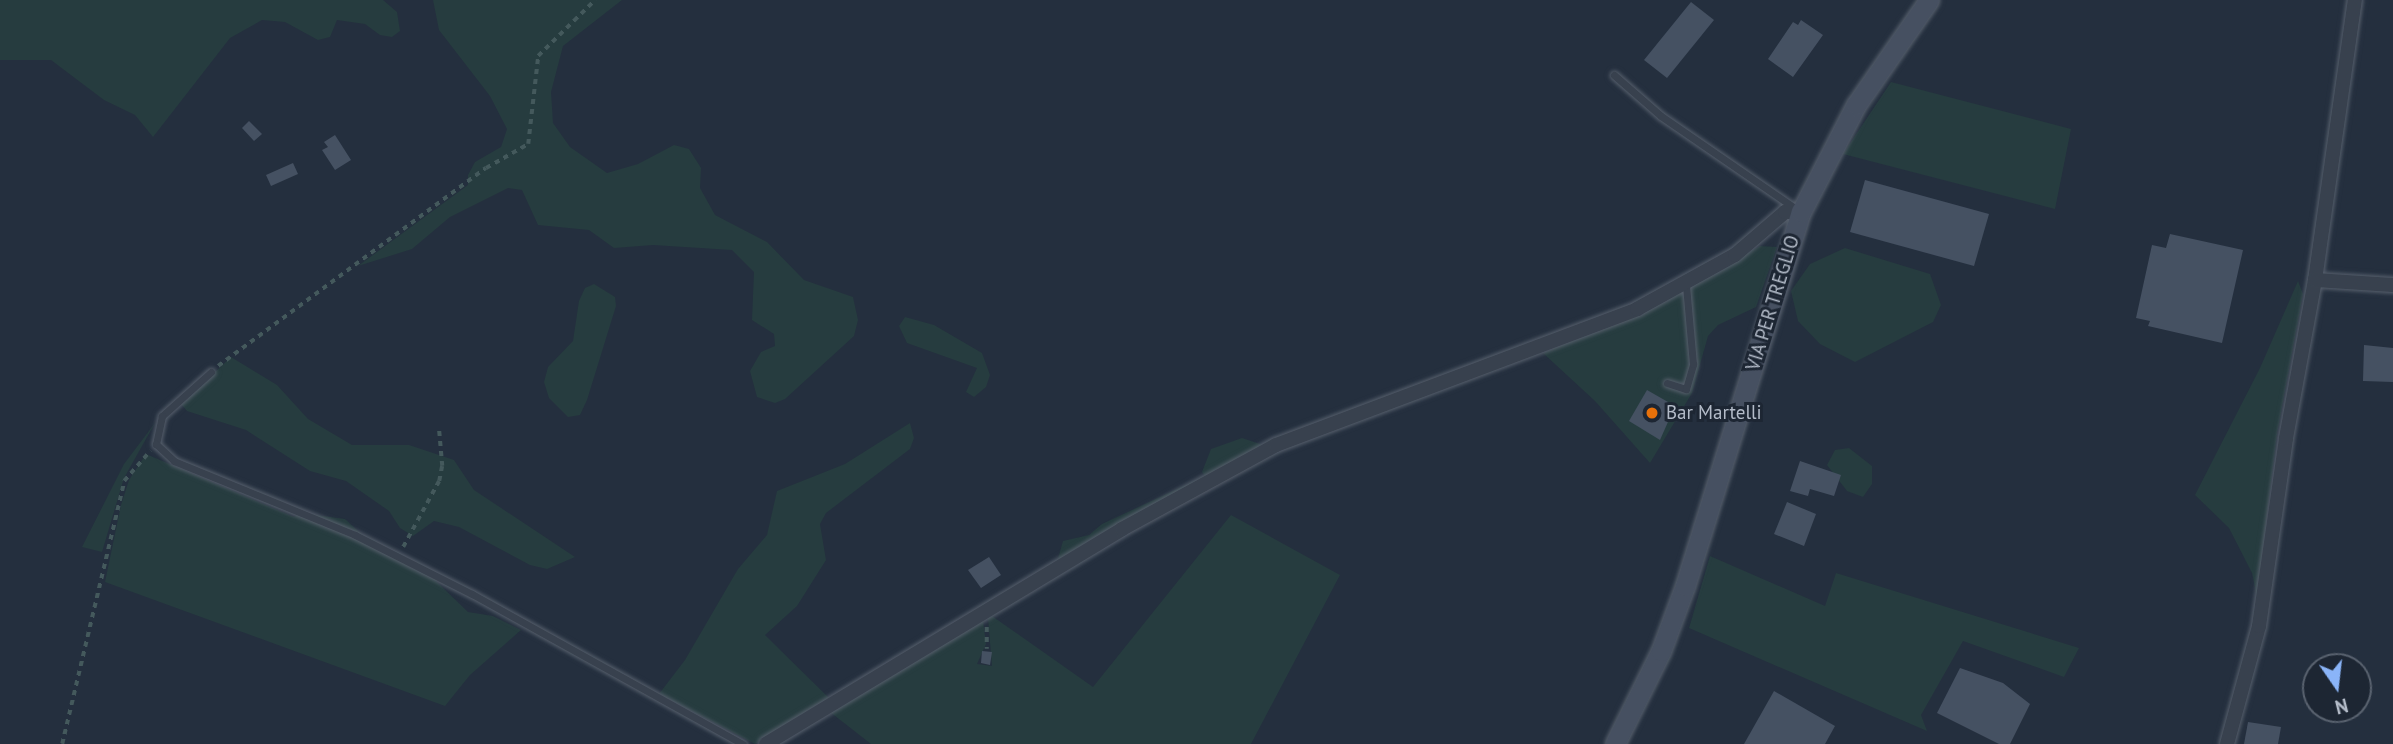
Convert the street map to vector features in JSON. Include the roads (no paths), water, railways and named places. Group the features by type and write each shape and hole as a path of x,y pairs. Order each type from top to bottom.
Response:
{"main road":[{"name":"VIA PER TREGLIO","path":"1615,744 1651,675 1685,586 1801,212 1856,105 1929,0"}],"street":[{"path":"2227,744 2261,614 2286,438 2315,280 2355,0"},
{"path":"766,744 1122,529 1289,439 1520,356 1686,285 1735,255 1785,212 1801,212"},
{"path":"2315,280 2393,285"}],"lane":[{"path":"1614,75 1661,116 1801,212"},
{"path":"1667,383 1686,389 1693,364 1686,285"},
{"path":"211,372 162,416 156,444 174,461 402,559 743,744"}],"place":[{"name":"Bar Martelli","path":"1652,413"}]}
